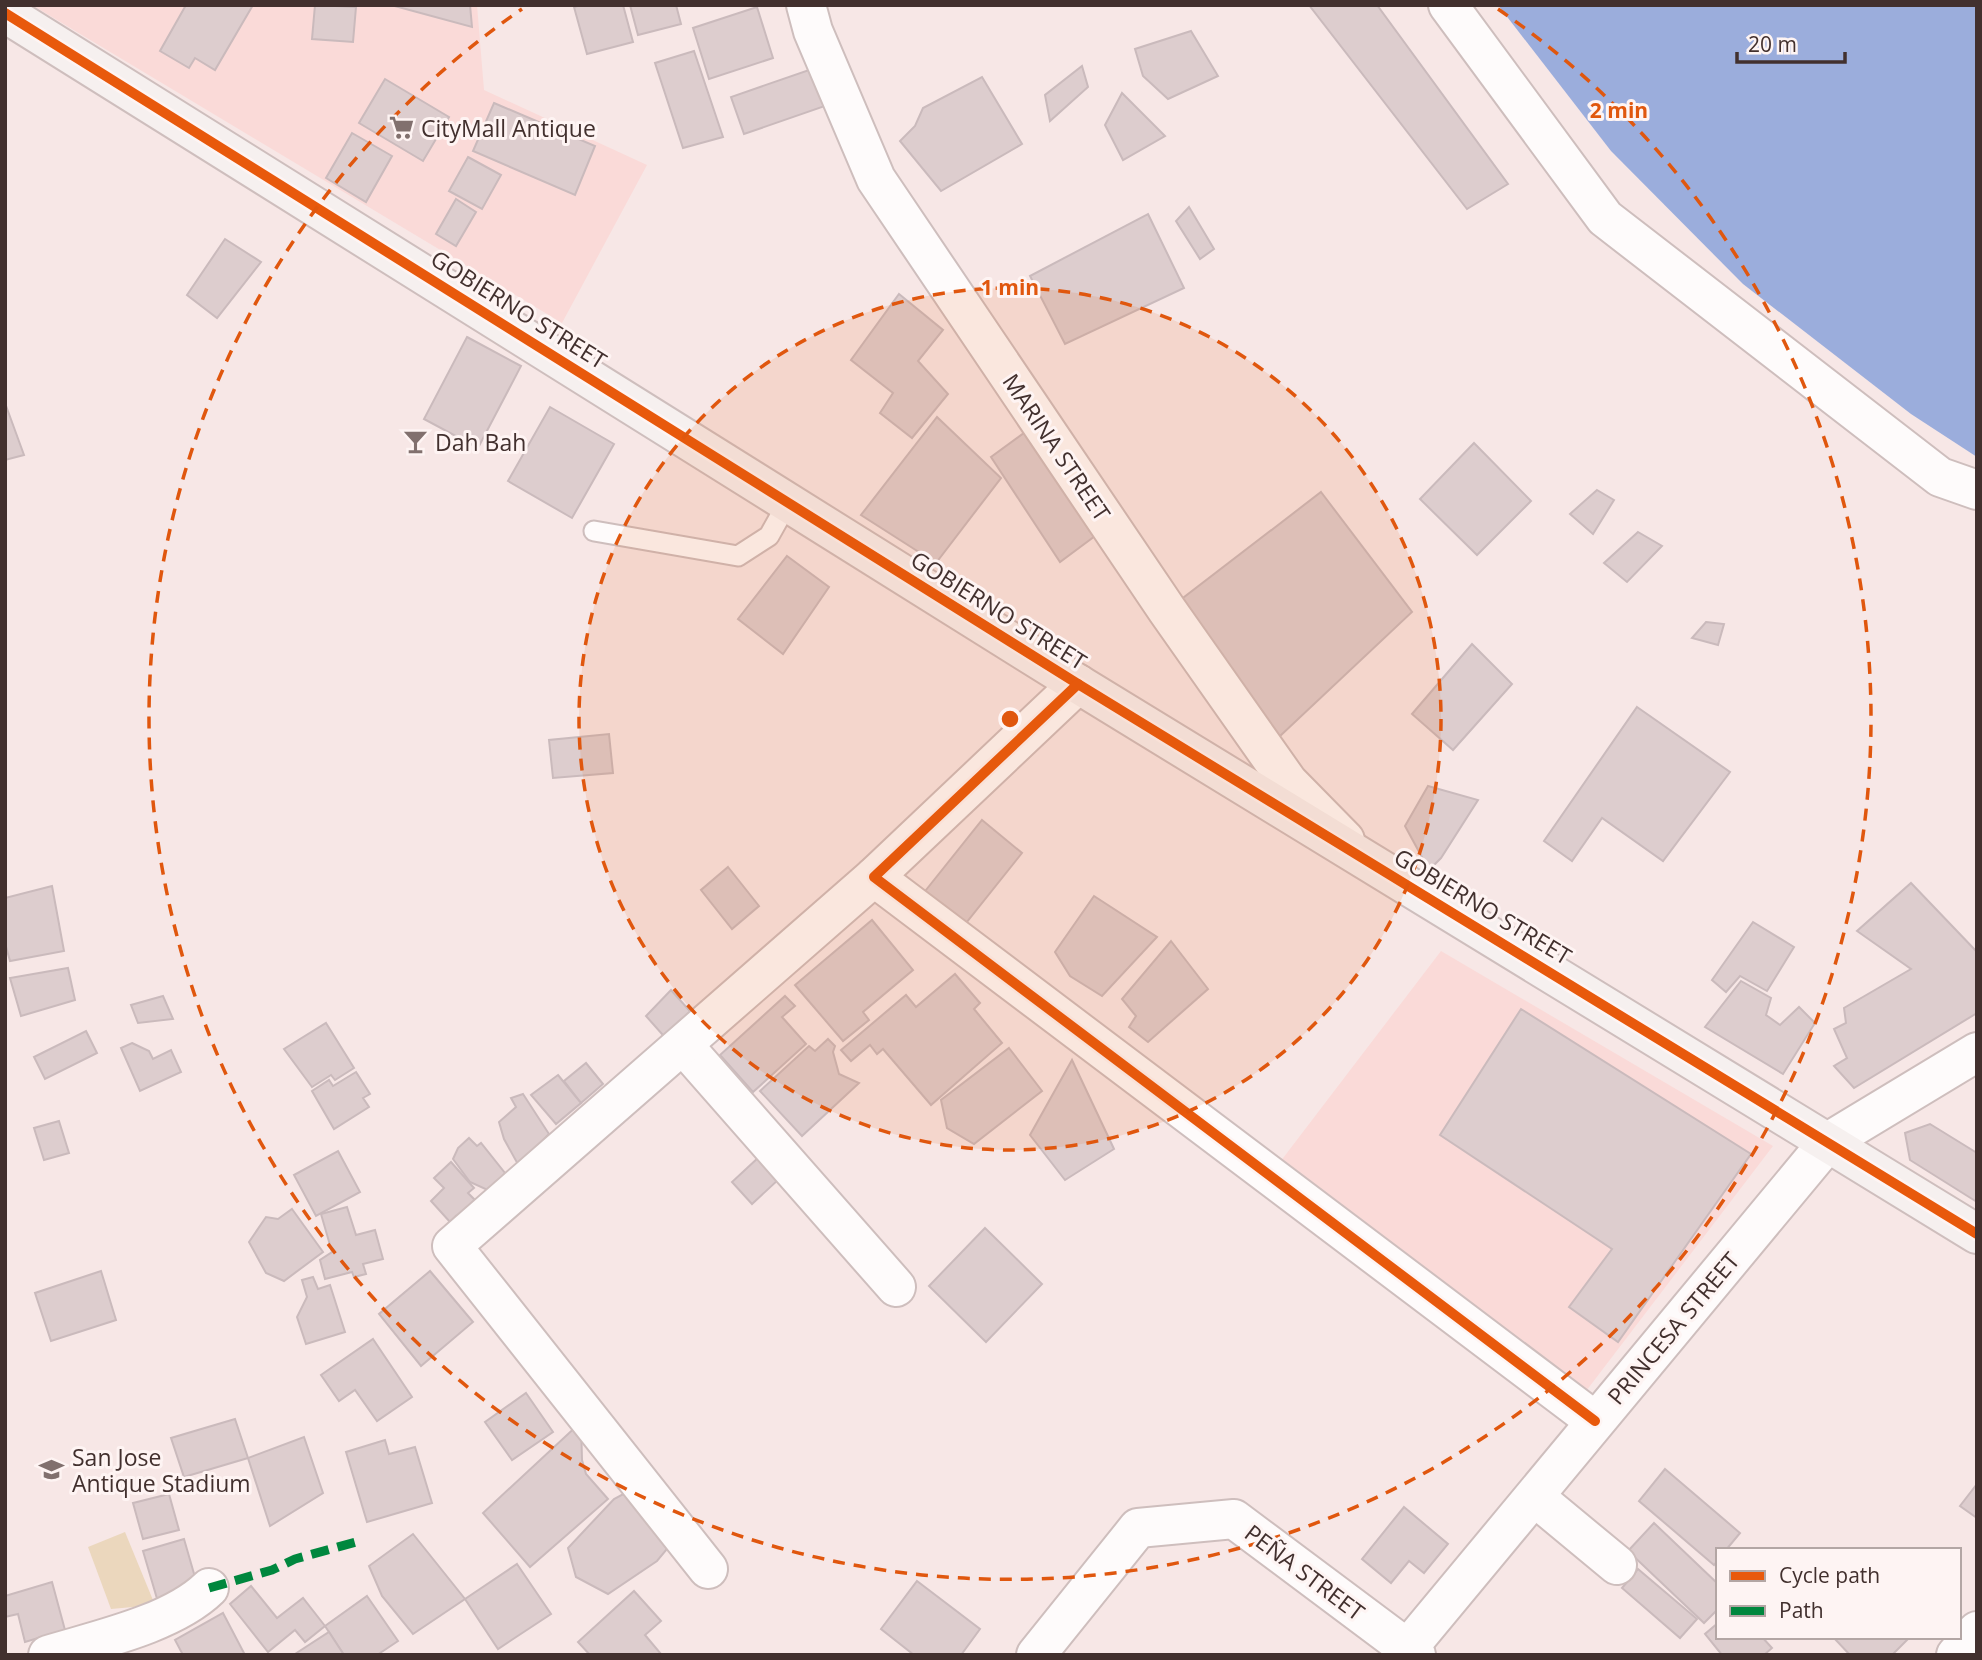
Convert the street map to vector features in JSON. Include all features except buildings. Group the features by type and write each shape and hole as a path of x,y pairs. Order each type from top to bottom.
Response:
{"street":[{"name":"MARINA STREET","path":"806,5 813,31 876,179 1167,610 1280,771 1362,857"},
{"path":"1448,5 1605,218 1940,477 1977,490"},
{"name":"GOBIERNO STREET","path":"5,12 1078,684 1977,1234"},
{"path":"708,1569 452,1246 684,1046 874,877 1078,684"},
{"path":"874,877 1595,1421"},
{"path":"684,1046 896,1287"},
{"name":"PRINCESA STREET","path":"1412,1652 1595,1421 1828,1142 1977,1052"},
{"path":"1536,1498 1617,1565"},
{"name":"PEÑA STREET","path":"1035,1655 1138,1528 1234,1519 1412,1652"},
{"path":"48,1655 158,1618 189,1604 209,1588"},
{"path":"1956,1655 1977,1631"}],"lane":[{"path":"594,531 737,556 769,536 788,502"}],"shaded area":[{"name":"CityMall Antique","path":"32,5 477,5 484,90 647,165 562,323"},
{"path":"1441,951 1773,1146 1580,1399 1277,1166"},
{"path":"125,1532 155,1605 111,1609 88,1547"}],"water":[{"path":"1498,5 1977,5 1977,457 1911,414 1743,284 1611,151"}],"marked path":[{"path":"209,1588 356,1542"}],"cycle path":[{"path":"5,13 1078,684 1977,1234"},
{"path":"1078,684 874,877 1595,1421"}],"place":[{"name":"CityMall Antique","path":"401,128"},
{"name":"Dah Bah","path":"415,442"},
{"name":"San Jose Antique Stadium","path":"52,1470"}]}
